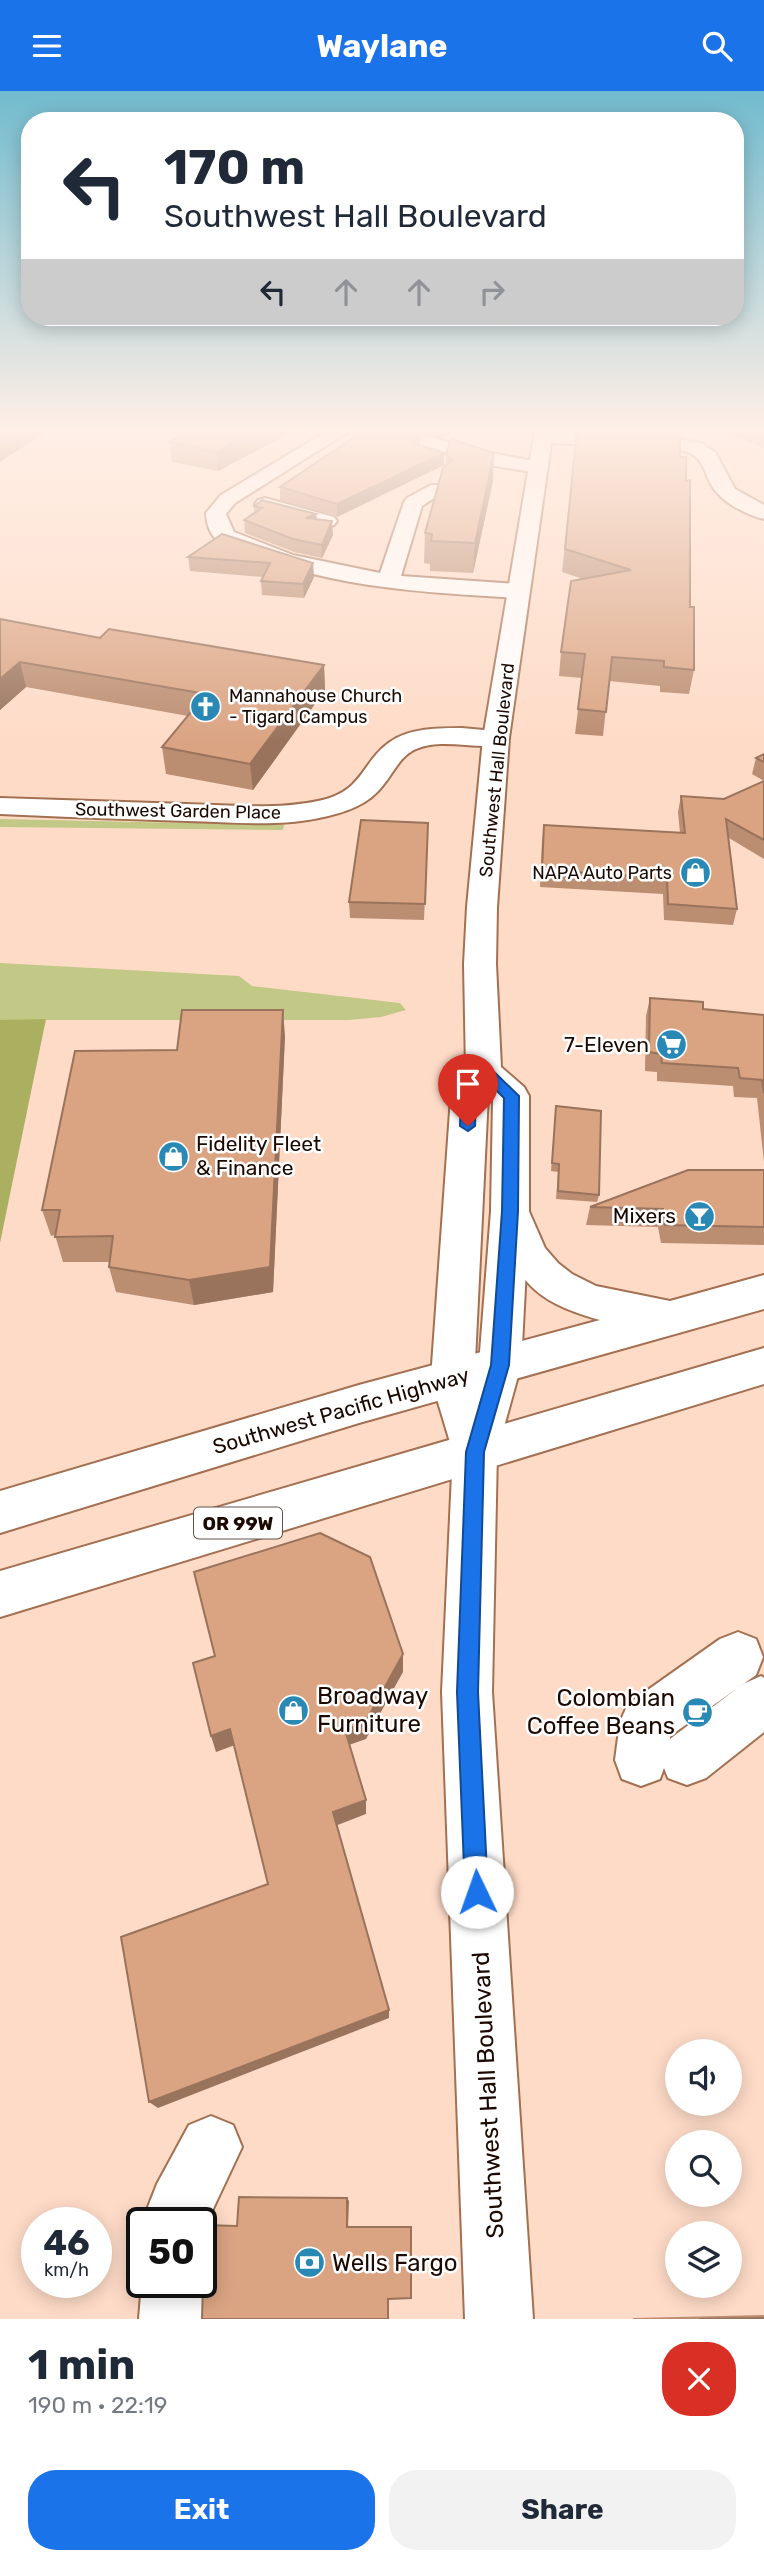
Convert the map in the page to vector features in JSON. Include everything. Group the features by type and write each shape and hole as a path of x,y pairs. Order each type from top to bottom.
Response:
{"main road":[{"path":"224,534 272,556 322,570 389,580 519,591"},
{"path":"389,580 403,534"},
{"name":"Southwest Hall Boulevard","path":"475,1452 452,1379 469,1097 484,1071 481,930 496,738 528,534"},
{"name":"Southwest Garden Place","path":"0,806 292,814 319,809 358,794 369,784 395,749 408,743 426,738 496,738"},
{"name":"Southwest Hall Boulevard","path":"484,1071 511,1096 510,1211 500,1365 475,1452 467,1692 499,2319"},
{"path":"510,1211 533,1262 557,1285 613,1306 674,1318"},
{"name":"Southwest Pacific Highway","path":"0,1512 500,1365 764,1292"},
{"name":"OR 99W","path":"0,1594 764,1366"},
{"path":"738,1657 646,1722 664,1759 761,1702"},
{"path":"180,2207 211,2147"},
{"path":"173,2319 174,2298"}],"green space":[{"path":"0,819 284,825 283,830 0,827"},
{"path":"0,963 239,976 252,986 400,1003 406,1010 381,1017 349,1020 0,1020"},
{"path":"46,1019 0,1243 0,1020"}],"building":[{"path":"222,534 313,563 303,584 261,581 270,563 188,557"},
{"path":"280,534 327,534 322,545"},
{"path":"432,534 477,534 475,543 431,541"},
{"path":"567,534 690,534 690,607 694,607 694,670 664,667 664,661 612,657 606,712 578,709 585,654 561,652 571,581 631,570 565,549"},
{"path":"0,619 100,638 109,629 324,665 250,764 162,747 206,694 20,662 0,679"},
{"path":"764,754 764,762 756,758"},
{"path":"764,781 764,840 726,819 737,909 668,904 667,878 542,870 544,825 685,833 681,796 724,799"},
{"path":"361,820 428,823 425,904 349,902"},
{"path":"650,998 703,1002 703,1009 764,1015 764,1093 762,1080 740,1078 738,1068 662,1063 661,1054 649,1052"},
{"name":"Fidelity Fleet & Finance","path":"182,1010 283,1010 270,1267 189,1280 109,1267 113,1236 55,1237 60,1210 42,1210 75,1051 177,1050"},
{"path":"556,1106 601,1111 599,1195 558,1191 559,1164 552,1163"},
{"path":"688,1170 764,1170 764,1227 665,1225 663,1209 590,1207"},
{"path":"320,1533 370,1557 403,1654 365,1723 345,1730 366,1800 333,1812 389,2010 149,2102 121,1937 268,1884 230,1729 211,1736 193,1663 215,1656 194,1572"},
{"name":"Wells Fargo","path":"239,2197 347,2198 347,2227 411,2227 411,2298 388,2299 388,2319 202,2319 203,2298 217,2298 217,2225 237,2226"},
{"path":"764,2318 764,2319 699,2319"}],"place":[{"name":"Mannahouse Church - Tigard Campus","path":"206,706"},
{"name":"NAPA Auto Parts","path":"695,873"},
{"name":"7-Eleven","path":"672,1045"},
{"name":"Fidelity Fleet & Finance","path":"173,1156"},
{"name":"Mixers","path":"699,1216"},
{"name":"Broadway Furniture","path":"294,1710"},
{"name":"Colombian Coffee Beans","path":"698,1712"},
{"name":"Wells Fargo","path":"309,2263"}],"route":[{"path":"468,1126 469,1097 484,1071 511,1096 511,1119 510,1211 500,1365 475,1452 472,1517 467,1692 477,1892"}]}
